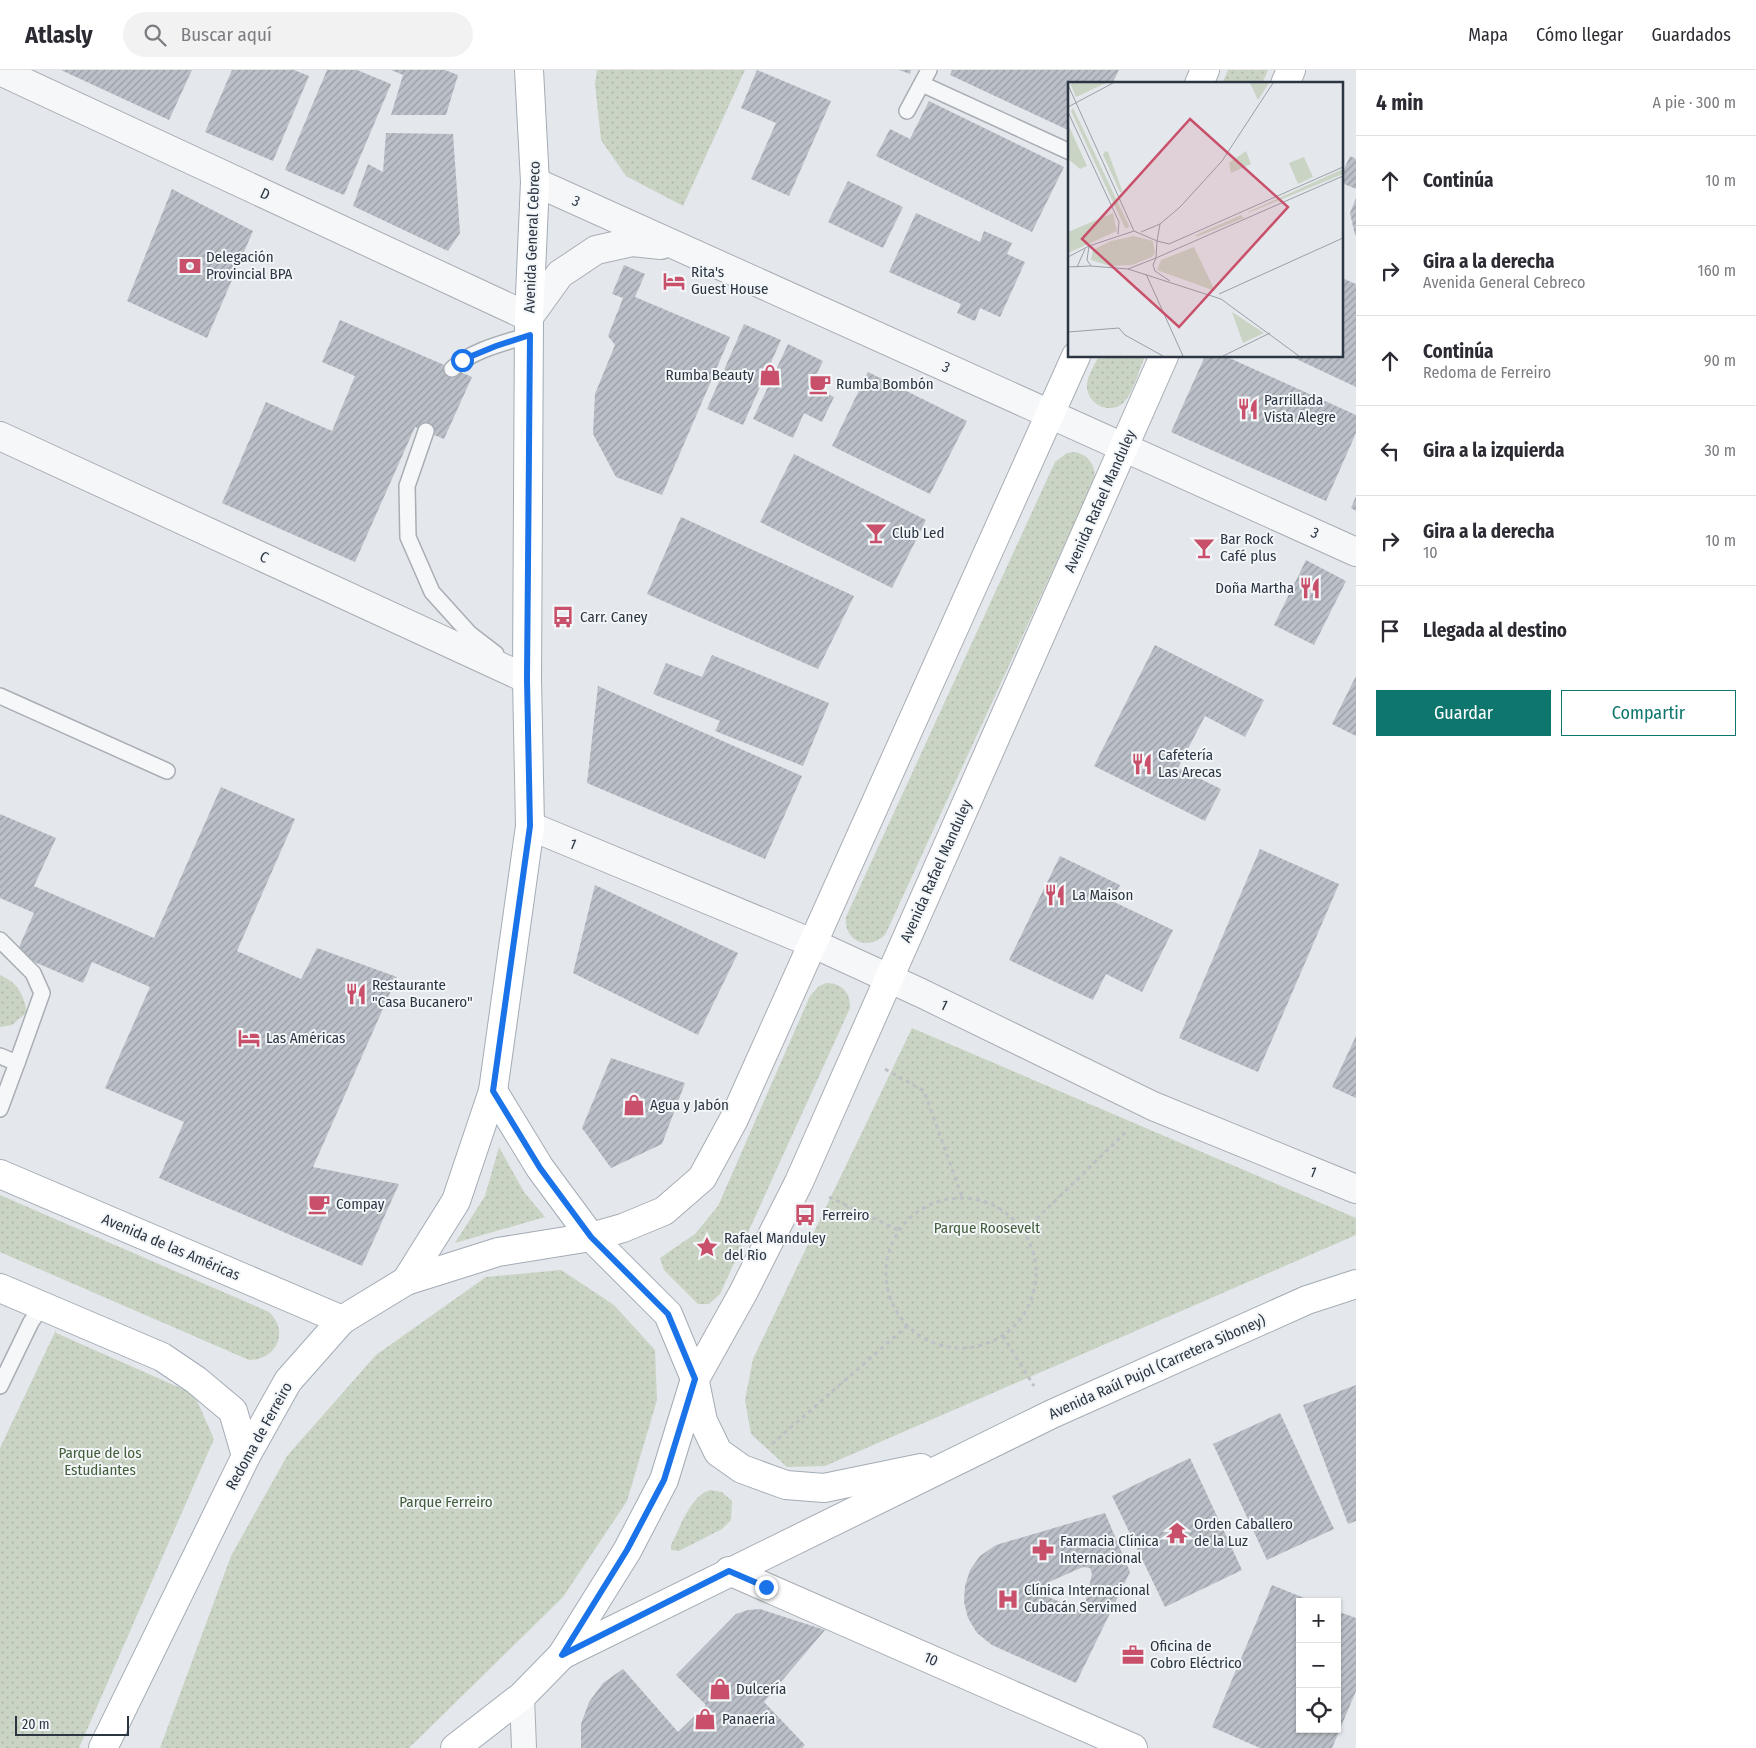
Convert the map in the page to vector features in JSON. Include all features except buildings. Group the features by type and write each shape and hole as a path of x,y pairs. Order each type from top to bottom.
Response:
{"main road":[{"path":"1199,82 1205,70"},
{"path":"1286,82 1291,70"},
{"name":"Avenida General Cebreco","path":"406,1281 456,1200 493,1091 530,826 527,679 529,326 535,182 534,77"},
{"path":"591,1237 623,1228 664,1211 702,1178 734,1119 1075,358"},
{"name":"Avenida Rafael Manduley","path":"695,1379 743,1293 799,1182 1163,358"},
{"path":"454,1748 522,1696 562,1655 627,1550 664,1480 695,1379 668,1314 591,1237 540,1168 493,1091"},
{"name":"Avenida de las Américas","path":"0,1174 342,1320"},
{"name":"Redoma de Ferreiro","path":"103,1748 246,1456 288,1382 342,1320 406,1281 498,1252 591,1237"},
{"name":"Avenida Raúl Pujol (Carretera Siboney)","path":"562,1655 729,1571 1052,1414 1307,1300 1356,1284"},
{"path":"0,1288 162,1358 196,1380 233,1411 246,1456"},
{"name":"Avenida Raúl Pujol (Carretera Siboney)","path":"695,1379 703,1421 718,1452 742,1469 786,1484 824,1488 961,1459"},
{"name":"10","path":"729,1571 1133,1748"}],"street":[{"name":"D","path":"0,71 529,326"},
{"name":"3","path":"535,182 1356,552"},
{"path":"529,326 560,274 596,250 632,242 680,248"},
{"name":"C","path":"0,436 527,679"},
{"name":"1","path":"530,826 812,943 889,978 1153,1106 1356,1189"},
{"path":"522,1696 524,1748"}],"lane":[{"path":"907,110 929,70"},
{"path":"922,84 1068,151"},
{"path":"452,369 462,360 496,346 529,326"},
{"path":"426,431 407,486 408,537 432,592 470,634 527,679"},
{"path":"0,696 167,771"},
{"path":"0,940 33,973 42,993 0,1109"},
{"path":"0,1056 17,1063"},
{"path":"0,1386 31,1322 42,1306"}],"path":[{"path":"856,1052 924,1091 962,1197"},
{"path":"1025,1230 1153,1106"},
{"path":"799,1182 898,1230"},
{"path":"962,1197 986,1201 1008,1213 1025,1230 1034,1252 1037,1276 1032,1299 1020,1320 1003,1336 979,1346 953,1348 928,1341 907,1326 892,1305 885,1280 888,1254 898,1230 915,1212 937,1201 962,1197"},
{"path":"804,1418 907,1326"},
{"path":"1003,1336 1052,1414"}],"green space":[{"path":"597,70 745,70 683,206 626,176 601,140 595,84"},
{"path":"1228,70 1268,70 1263,82 1223,82"},
{"path":"1098,358 1144,358 1128,397 1119,406 1113,408 1102,407 1092,400 1087,388 1091,372"},
{"path":"1075,452 1084,455 1090,461 1094,468 1095,478 886,933 880,939 873,942 859,942 849,933 846,926 846,917 1055,462 1067,453"},
{"path":"0,975 19,990 27,1012 12,1025 0,1027"},
{"path":"831,983 844,989 849,997 850,1008 720,1294 709,1304 698,1304 664,1270 660,1258 695,1234 718,1206 810,996 819,986"},
{"name":"Parque Roosevelt","path":"912,1028 1356,1218 1356,1235 825,1466 787,1467 751,1434 745,1400 753,1359"},
{"path":"499,1147 524,1192 545,1217 455,1243 485,1196"},
{"path":"0,1195 269,1312 279,1328 277,1344 266,1355 258,1359 249,1360 0,1252"},
{"name":"Parque Ferreiro","path":"561,1270 614,1305 655,1350 657,1400 627,1501 563,1597 409,1748 160,1748 231,1556 287,1456 376,1355 486,1277"},
{"name":"Parque de los Estudiantes","path":"56,1330 56,1333 194,1394 214,1439 79,1748 0,1748 0,1448"},
{"path":"710,1490 722,1492 732,1501 731,1520 722,1529 679,1551 671,1550 671,1545 691,1506 703,1493"}],"place":[{"name":"Delegación Provincial BPA","path":"190,266"},
{"name":"Rita's Guest House","path":"674,281"},
{"name":"Rumba Beauty","path":"770,375"},
{"name":"Rumba Bombón","path":"820,384"},
{"name":"Parrillada Vista Alegre","path":"1248,409"},
{"name":"Club Led","path":"876,533"},
{"name":"Bar Rock Café plus","path":"1204,548"},
{"name":"Doña Martha","path":"1310,588"},
{"name":"Carr. Caney","path":"563,617"},
{"name":"Cafetería Las Arecas","path":"1142,764"},
{"name":"La Maison","path":"1055,895"},
{"name":"Restaurante \"Casa Bucanero\"","path":"356,994"},
{"name":"Las Américas","path":"249,1038"},
{"name":"Agua y Jabón","path":"634,1105"},
{"name":"Compay","path":"319,1204"},
{"name":"Ferreiro","path":"805,1215"},
{"name":"Rafael Manduley del Rio","path":"707,1247"},
{"name":"Orden Caballero de la Luz","path":"1177,1533"},
{"name":"Farmacia Clínica Internacional","path":"1043,1550"},
{"name":"Clínica Internacional Cubacán Servimed","path":"1008,1599"},
{"name":"Oficina de Cobro Eléctrico","path":"1133,1655"},
{"name":"Dulcería","path":"720,1689"},
{"name":"Panaería","path":"705,1719"}],"route":[{"path":"462,360 530,335 527,679 530,826 493,1091 540,1168 591,1237 668,1314 695,1379 664,1480 627,1550 562,1655 729,1571 766,1587"}]}
